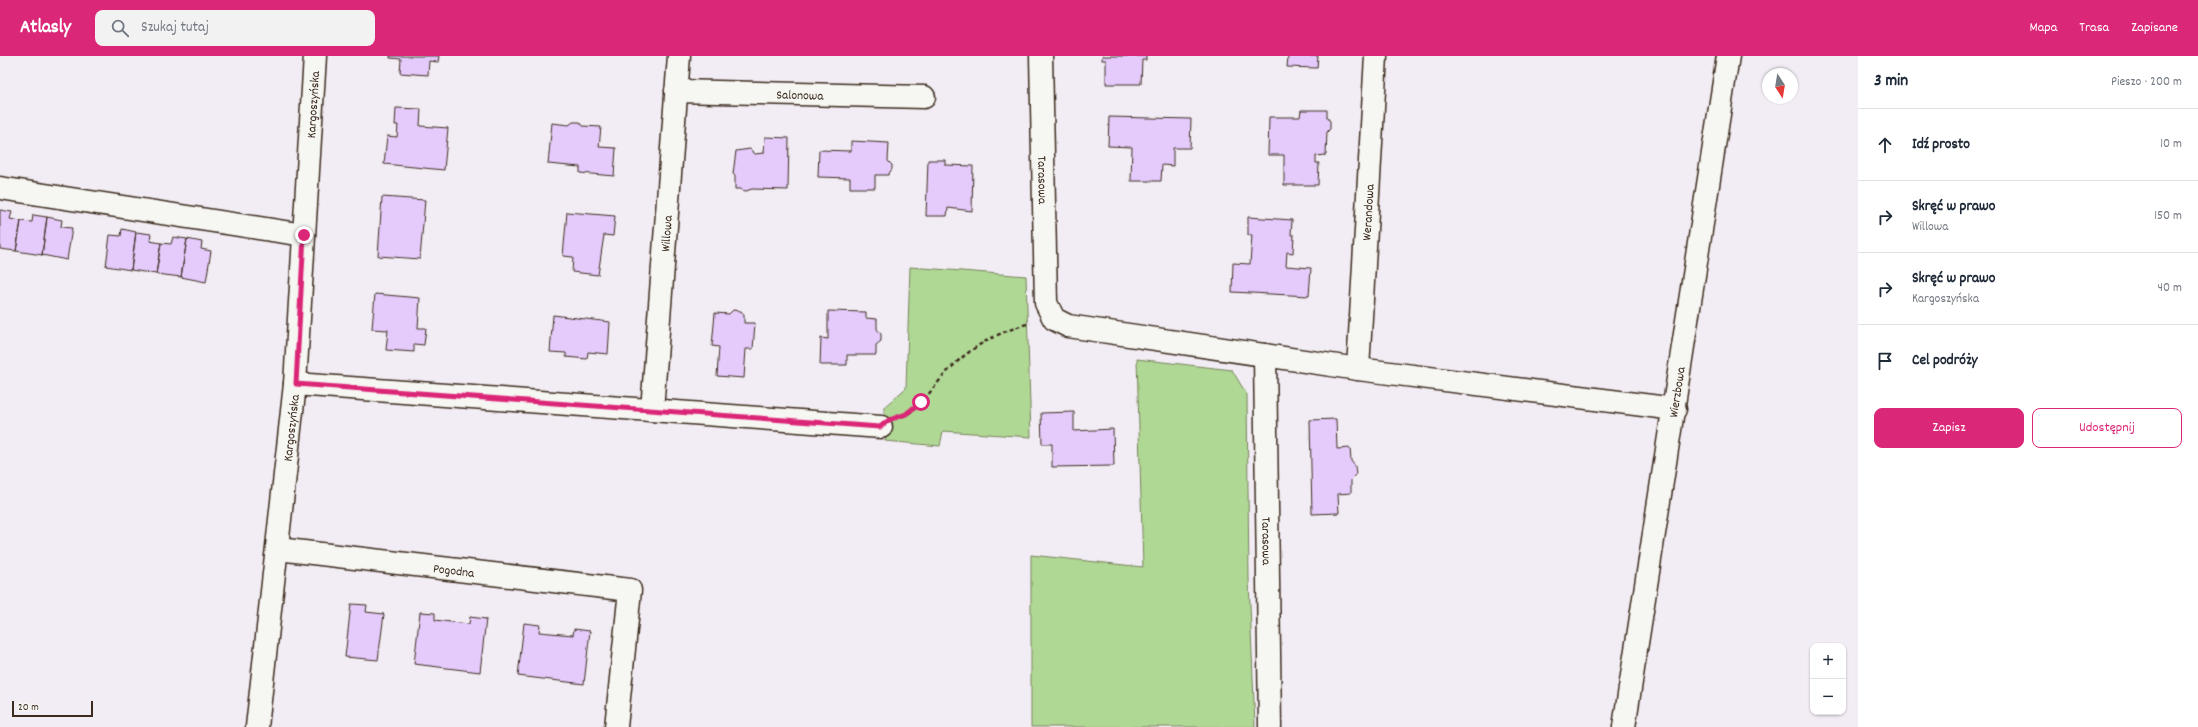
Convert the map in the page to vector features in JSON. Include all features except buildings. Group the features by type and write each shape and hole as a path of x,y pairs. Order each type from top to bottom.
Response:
{"street":[{"name":"Kargoszyńska","path":"257,727 296,384 315,56"},
{"name":"Willowa","path":"652,410 679,56"},
{"name":"Tarasowa","path":"1041,56 1050,311"},
{"name":"Werandowa","path":"1358,370 1376,56"},
{"name":"Wierzbowa","path":"1624,727 1675,409 1728,56"},
{"name":"Salonowa","path":"676,92 924,98"},
{"path":"0,188 304,235"},
{"path":"1050,311 1068,326 1358,370 1675,409"},
{"name":"Tarasowa","path":"1265,355 1270,727"},
{"path":"296,384 880,427"},
{"name":"Pogodna","path":"278,549 630,590 616,727"}],"path":[{"path":"880,427 889,420 906,414 921,402 961,358 981,343 1006,330 1033,322 1050,311"}],"green space":[{"path":"910,267 1026,276 1031,437 943,431 940,446 885,441 884,407 906,388"},
{"path":"1137,359 1232,370 1247,395 1249,580 1255,727 1031,727 1031,555 1143,567"}],"route":[{"path":"304,235 296,384 880,427 889,420 906,414 921,402"}]}
